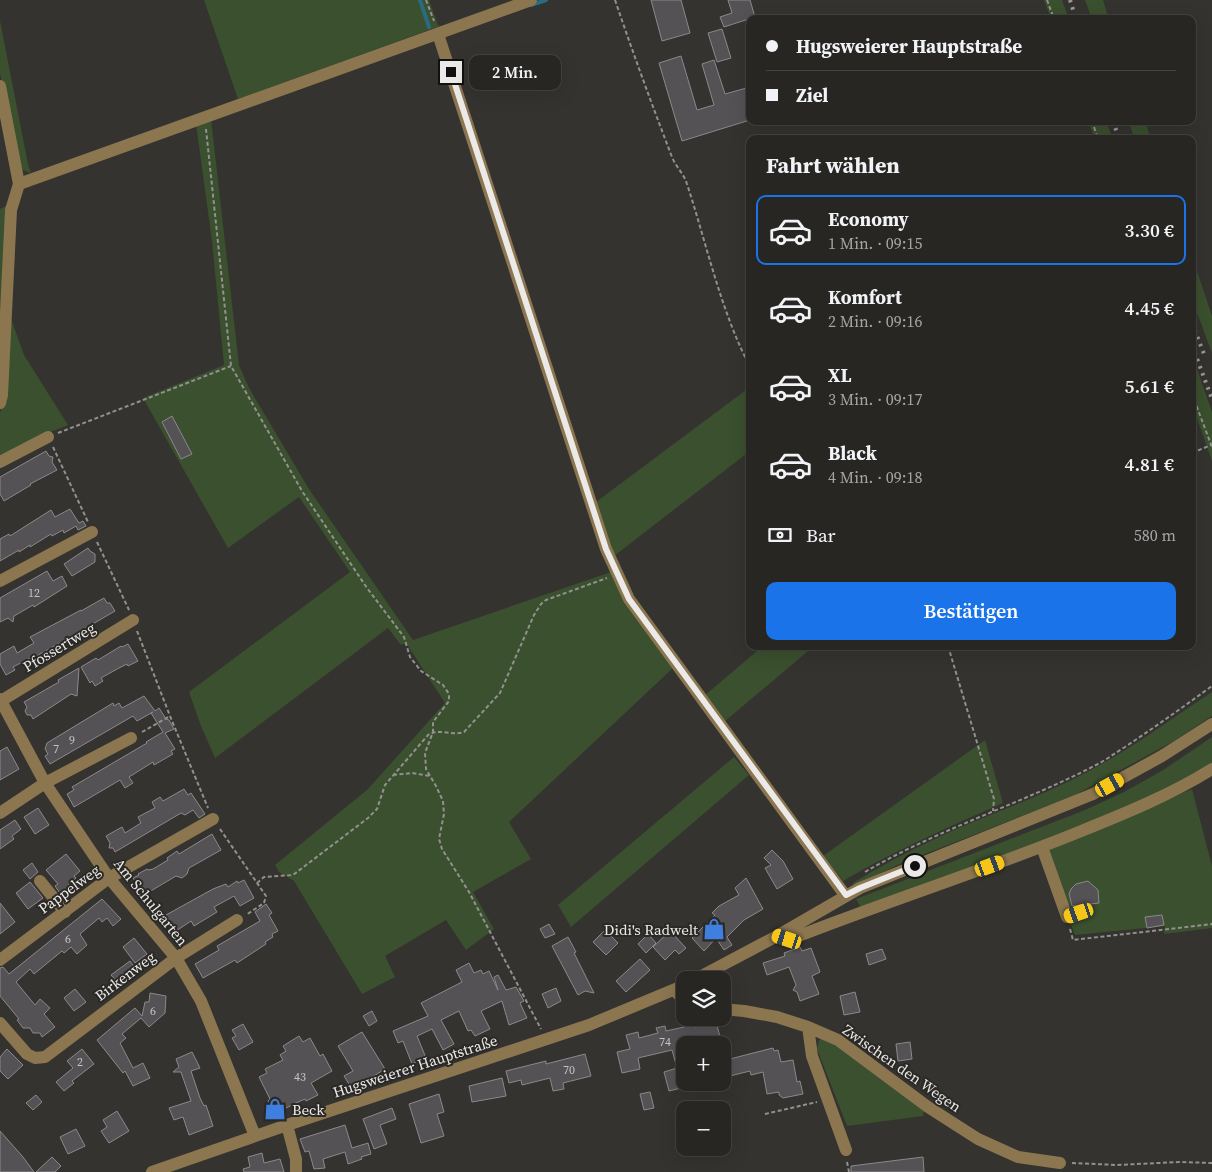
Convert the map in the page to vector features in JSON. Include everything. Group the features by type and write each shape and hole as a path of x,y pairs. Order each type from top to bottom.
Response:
{"street":[{"path":"19,184 531,0"},
{"path":"438,34 606,549 617,575 629,599 846,895"},
{"path":"0,86 19,184 11,210 7,313 0,403"},
{"path":"0,462 48,437"},
{"path":"0,581 92,532"},
{"name":"Pfossertweg","path":"0,700 133,620"},
{"name":"Am Schulgarten","path":"0,700 46,783 109,878 176,958 201,1000 255,1136"},
{"path":"711,971 777,936 860,888 1093,794 1162,756 1212,724"},
{"path":"0,813 46,783 132,738"},
{"path":"777,936 787,939 796,937 1042,847 1179,788 1212,769"},
{"name":"Pappelweg","path":"0,960 109,878 212,819"},
{"path":"1042,847 1073,915"},
{"path":"40,881 65,912"},
{"name":"Birkenweg","path":"0,1023 27,1054 35,1058 45,1057 176,958 237,920"},
{"name":"Hugsweierer Hauptstraße","path":"152,1172 287,1125 589,1026 676,990"},
{"name":"Zwischen den Wegen","path":"731,1009 744,1010 777,1017 808,1027 838,1040 928,1107 978,1139 1018,1156 1060,1162"},
{"path":"808,1027 812,1056 846,1150"},
{"path":"287,1125 296,1159 296,1172"}],"path":[{"path":"426,0 438,34"},
{"path":"615,0 673,160 686,181 720,291 739,345 746,359"},
{"path":"1047,0 1053,15"},
{"path":"205,117 231,366 302,491 367,588 404,638 410,657 421,671 443,685 449,694 449,701 433,722 433,732 425,753 426,768 443,801 444,814 439,839 442,849 469,892 546,1040"},
{"path":"231,366 48,437 133,620 212,819 266,896 264,903 237,920"},
{"path":"1196,404 1212,446 1196,452"},
{"path":"257,883 264,877 280,877 293,874 368,818 376,809 385,785 418,744 433,732 458,734 464,732 500,693 534,615 541,604 546,600 617,575"},
{"path":"949,650 994,799 992,811"},
{"path":"865,872 891,857 1097,764 1158,725 1212,686"},
{"path":"132,738 170,716"},
{"path":"393,775 412,773 430,776"},
{"path":"1073,915 1074,940 1212,924"},
{"path":"765,1114 829,1099"},
{"path":"1060,1162 1117,1165 1179,1162 1212,1163"}],"green space":[{"path":"204,0 429,0 440,26 238,99"},
{"path":"1044,0 1062,0 1068,15 1050,15"},
{"path":"1085,0 1103,0 1108,15 1091,15"},
{"path":"0,21 31,173 23,170 18,165 0,73"},
{"path":"211,119 239,365 249,388 309,489 413,640 611,572 673,668 509,822 531,859 473,892 494,929 466,950 446,920 385,956 395,977 362,994 294,881 279,872 275,865 367,790 445,703 406,643 401,645 388,628 215,758 201,726 189,692 350,572 299,497 228,548 143,398 224,365 212,241 196,124"},
{"path":"1090,125 1108,125 1111,135 1093,135"},
{"path":"1130,125 1146,125 1150,135 1133,135"},
{"path":"10,204 0,384 0,209"},
{"path":"1196,268 1212,316 1212,353 1196,310"},
{"path":"9,313 24,355 68,425 0,457 0,413 5,395"},
{"path":"1196,367 1212,412 1212,461 1196,416"},
{"path":"746,390 746,454 614,556 596,502"},
{"path":"758,650 809,650 724,722 704,696"},
{"path":"1212,692 1212,716 1174,741 1075,795 902,863 854,886 853,883 928,842 1087,772 1135,744"},
{"path":"1212,737 1212,763 1168,788 1079,829 861,908 856,899 1085,810 1124,792 1163,770"},
{"path":"985,740 1003,803 902,849 843,881 823,856"},
{"path":"734,757 749,775 571,927 558,905"},
{"path":"1192,789 1212,866 1212,928 1164,934 1165,926 1075,935 1045,852"},
{"path":"822,1037 847,1049 924,1110 923,1116 847,1126 817,1049 819,1040"}],"building":[{"path":"651,0 681,0 690,33 662,41"},
{"path":"728,0 750,0 754,15 746,15 746,20 724,27 720,17 732,13"},
{"path":"722,29 731,58 717,62 708,33"},
{"path":"681,56 697,110 714,105 702,64 714,60 725,94 746,88 746,121 682,141 659,63"},
{"path":"172,416 192,454 181,459 162,422"},
{"path":"46,451 49,456 53,457 52,462 57,470 30,484 4,501 0,494 0,477"},
{"path":"70,509 79,523 83,521 86,526 78,530 76,526 64,533 63,530 52,536 51,534 30,547 30,545 0,561 0,539 9,534 10,536 51,510 55,517"},
{"path":"88,548 95,554 95,562 72,576 64,564"},
{"path":"47,571 53,581 62,576 67,586 34,607 33,605 14,616 13,622 8,618 0,622 0,598"},
{"path":"104,598 115,611 79,632 78,637 74,635 13,667 15,670 6,675 0,664 0,654 14,646 17,653 34,643 30,637"},
{"path":"128,644 138,661 128,666 127,664 101,678 103,681 95,686 92,681 90,683 81,667"},
{"path":"79,668 77,696 71,694 33,719 31,715 27,715 25,711 27,707 24,702"},
{"path":"144,696 155,711 159,708 174,729 165,733 175,749 171,751 173,754 154,765 153,762 129,777 133,783 125,788 120,780 74,807 67,794 74,790 72,787 163,732 151,713 137,721 133,716 50,764 45,756 48,754 45,749 47,743 113,703 114,706 119,703 122,708"},
{"path":"7,747 19,769 0,780 0,751"},
{"path":"184,789 188,795 191,793 205,814 199,818 193,810 185,815 181,813 115,852 113,848 109,848 110,843 106,836 122,827 125,833 141,823 138,817 155,808 152,802 160,797 163,801"},
{"path":"38,808 49,825 35,834 24,817"},
{"path":"15,820 21,829 12,836 14,839 0,849 0,830"},
{"path":"212,834 221,850 189,868 187,874 182,878 176,876 144,895 136,888 137,884 133,878 138,874 147,869 153,869 168,860 167,858 177,851 179,854"},
{"path":"772,850 783,861 793,879 777,889 765,868 771,865 764,858"},
{"path":"66,854 80,871 74,876 76,878 68,885 71,889 62,896 55,886 58,884 46,870"},
{"path":"32,863 38,872 30,879 23,870"},
{"path":"746,878 763,909 744,920 727,937 732,945 724,950 716,938 704,951 692,938 715,915 712,913 719,906 739,895 735,888"},
{"path":"244,880 254,898 240,906 234,896 214,907 217,912 194,926 191,921 176,931 166,915 213,889 226,884 228,887 237,881 238,883"},
{"path":"1088,881 1098,890 1099,903 1072,906 1069,894 1071,889 1076,884"},
{"path":"30,882 43,898 28,909 16,893"},
{"path":"102,899 121,919 113,926 107,918 102,922 99,918 80,934 87,945 77,954 71,947 64,953 62,951 34,974 30,969 16,982 35,1005 40,999 50,1008 44,1014 55,1027 42,1037 40,1033 33,1033 30,1028 23,1028 17,1020 19,1019 0,996 0,968 3,967 9,974"},
{"path":"0,903 15,922 0,934"},
{"path":"266,904 272,913 269,915 278,931 272,934 273,937 265,942 266,944 237,963 235,960 203,978 195,964 219,950 217,946 260,921 255,912"},
{"path":"1162,915 1164,925 1147,928 1145,917"},
{"path":"549,924 555,934 545,938 540,929"},
{"path":"605,930 618,943 606,955 593,942"},
{"path":"670,931 686,948 679,954 675,950 665,960 653,947"},
{"path":"648,934 656,943 646,953 638,944"},
{"path":"568,937 594,993 585,991 578,995 552,946"},
{"path":"134,938 147,954 135,963 123,947"},
{"path":"800,947 802,951 811,948 820,972 812,976 819,994 800,1001 797,992 793,990 796,985 789,967 767,975 763,963 785,956 784,953"},
{"path":"882,949 886,959 869,965 866,954"},
{"path":"640,959 650,970 626,992 616,981"},
{"path":"130,961 136,969 118,983 111,975"},
{"path":"469,963 474,973 481,970 483,974 489,971 498,990 494,977 498,975 506,990 516,987 524,1001 520,1003 527,1018 509,1025 502,1001 481,1011 490,1029 475,1036 471,1030 468,1031 459,1011 441,1020 454,1044 443,1050 432,1029 417,1036 426,1058 412,1064 403,1041 398,1043 393,1031 428,1016 421,1003 462,982 456,970"},
{"path":"556,988 561,1001 548,1008 542,994"},
{"path":"75,989 86,1002 74,1011 64,998"},
{"path":"855,992 860,1012 844,1015 840,996"},
{"path":"150,993 166,996 165,1013 149,1027 141,1018 122,1034 126,1038 120,1043 133,1068 143,1063 150,1078 133,1086 125,1071 123,1073 97,1040 135,1008 142,1016 145,1002 149,1002"},
{"path":"372,1011 377,1021 369,1026 363,1016"},
{"path":"243,1024 253,1042 239,1050 232,1038 236,1036 232,1030"},
{"path":"665,1026 666,1031 684,1027 717,1026 720,1036 676,1036 676,1064 672,1050 638,1058 640,1069 622,1073 617,1052 630,1049 626,1035 638,1032 639,1038 658,1033 656,1028"},
{"path":"362,1032 385,1069 361,1084 364,1089 354,1092 344,1076 353,1071 338,1046"},
{"path":"299,1036 303,1042 310,1038 320,1056 323,1054 332,1071 311,1083 318,1095 274,1114 268,1101 270,1099 259,1077 267,1073 265,1069 283,1060 280,1055 286,1051 283,1046"},
{"path":"910,1042 912,1059 898,1061 896,1044"},
{"path":"773,1048 774,1051 778,1050 781,1062 793,1060 797,1082 800,1081 803,1094 783,1098 779,1095 779,1092 767,1094 763,1072 751,1075 750,1071 731,1076 731,1059"},
{"path":"7,1049 23,1065 8,1079 0,1071 0,1057"},
{"path":"82,1049 94,1064 72,1081 74,1083 64,1091 56,1082 73,1068 67,1061"},
{"path":"192,1052 200,1068 191,1071 200,1098 204,1106 206,1105 213,1126 189,1135 183,1117 174,1120 169,1108 191,1101 181,1072 173,1072 179,1067 176,1059"},
{"path":"585,1054 591,1076 563,1083 564,1089 553,1091 550,1078 522,1085 521,1080 509,1083 506,1071 546,1061 546,1064"},
{"path":"676,1068 676,1089 669,1091 664,1072"},
{"path":"502,1078 506,1096 472,1102 469,1086"},
{"path":"650,1092 654,1108 644,1110 640,1094"},
{"path":"439,1094 444,1112 437,1114 444,1136 421,1143 409,1104"},
{"path":"36,1095 42,1102 33,1110 26,1103"},
{"path":"392,1108 396,1119 380,1125 387,1144 374,1149 363,1119"},
{"path":"117,1111 129,1131 109,1143 101,1131 107,1127 103,1120"},
{"path":"345,1125 352,1148 368,1143 371,1154 348,1164 345,1152 323,1159 325,1168 314,1169 309,1151 305,1152 300,1139"},
{"path":"76,1129 85,1146 68,1154 60,1137"},
{"path":"0,1131 23,1157 34,1172 0,1172"},
{"path":"262,1153 264,1163 280,1159 284,1172 244,1172 243,1169 250,1167 248,1157"},
{"path":"52,1157 61,1166 55,1172 36,1172"},
{"path":"923,1157 924,1172 851,1172 851,1166"}],"waterway":[{"path":"420,0 429,27"},
{"path":"531,5 546,0"}],"railway":[{"path":"1070,0 1075,15"},
{"path":"1114,125 1118,135"},
{"path":"1196,333 1204,354"},
{"path":"1196,356 1212,399"}],"place":[{"name":"Didi's Radwelt","path":"714,929"},
{"name":"Beck","path":"275,1109"}],"route":[{"path":"451,72 606,549 629,599 846,895 915,866"}]}
